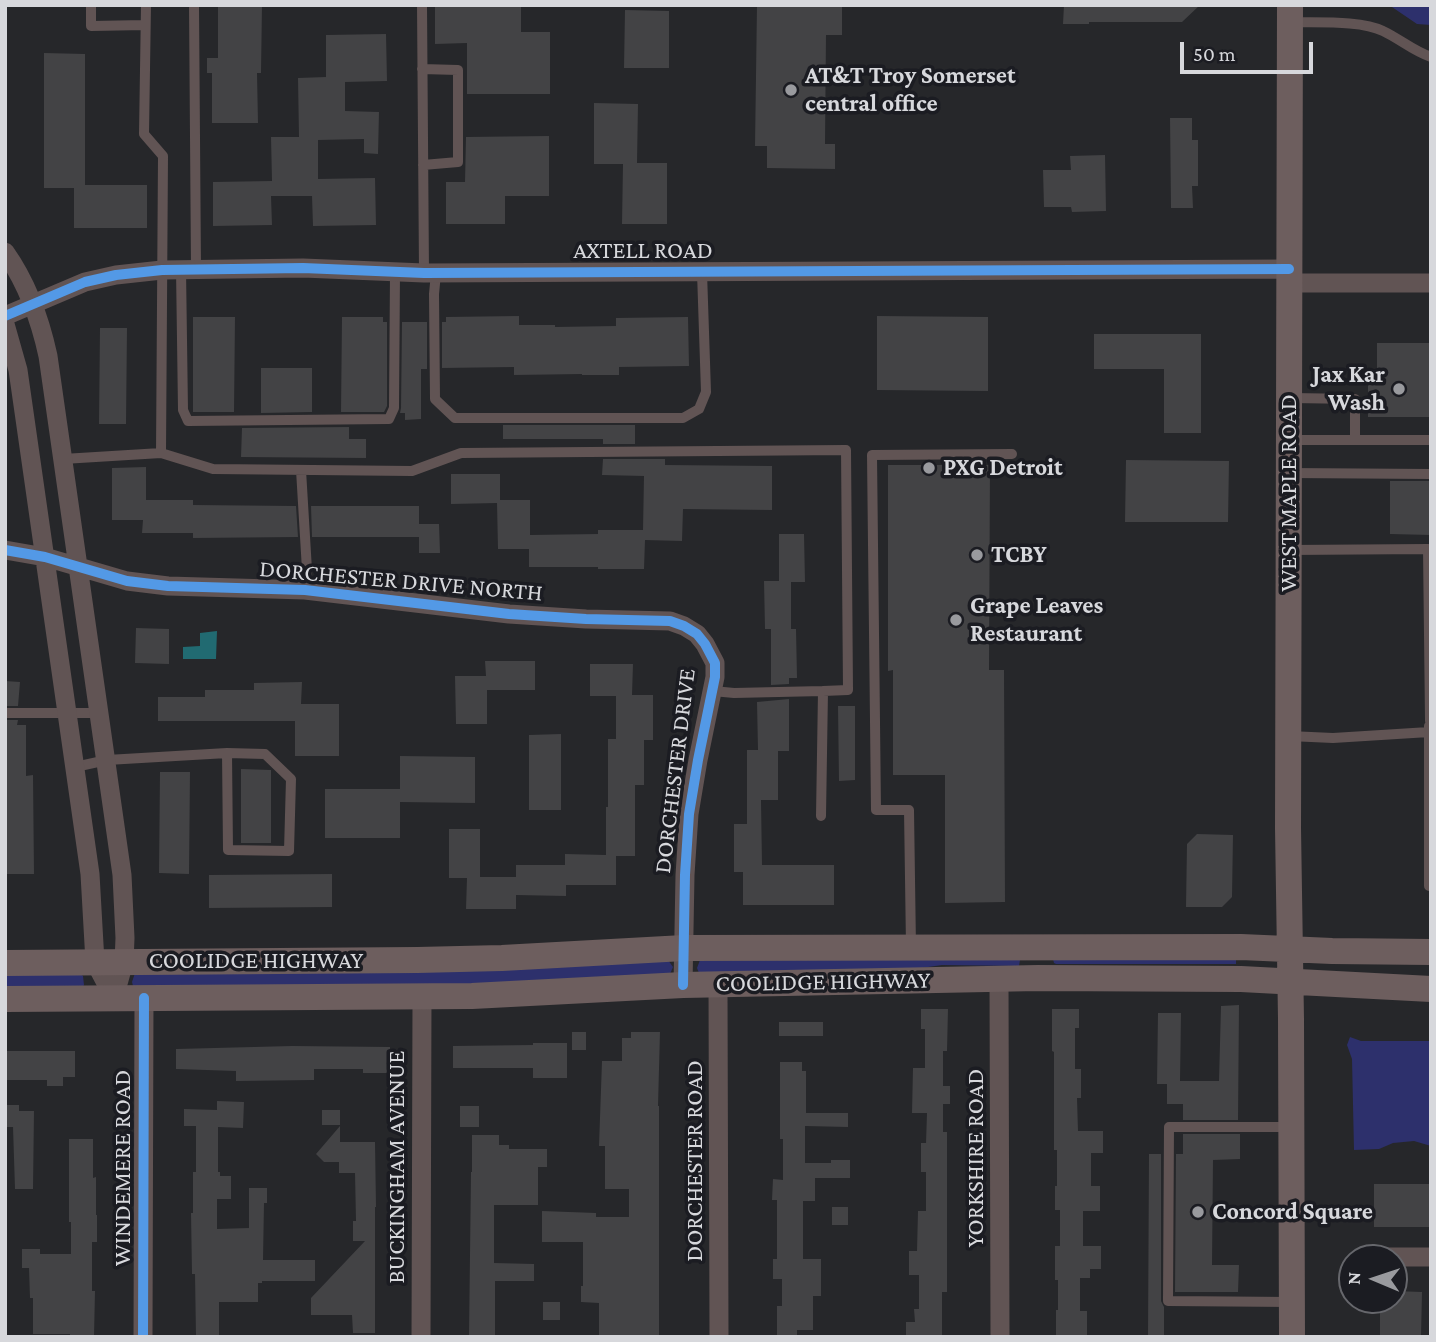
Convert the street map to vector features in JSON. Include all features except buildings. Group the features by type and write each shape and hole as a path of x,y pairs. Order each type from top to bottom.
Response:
{"main road":[{"name":"WEST MAPLE ROAD","path":"1290,14 1289,948 1292,1337"},
{"name":"COOLIDGE HIGHWAY","path":"5,963 478,959 684,948 1039,946 1431,952"},
{"path":"1038,978 1039,946"},
{"name":"COOLIDGE HIGHWAY","path":"5,999 472,996 683,985 1038,978 1241,979 1431,989"}],"street":[{"path":"5,252 15,265 33,304 48,356 122,875 124,962 114,998"},
{"name":"AXTELL ROAD","path":"5,316 85,282 116,275 179,269 303,268 396,273 1289,276 1431,283"},
{"path":"5,324 18,370 68,713 90,874 95,962 114,998"},
{"name":"DORCHESTER DRIVE NORTH","path":"5,550 45,557 145,584 305,590 509,614 670,621 697,634 705,644"},
{"name":"DORCHESTER DRIVE","path":"684,948 685,875 691,802 713,691 715,663 705,644"},
{"path":"683,985 684,948"},
{"name":"YORKSHIRE ROAD","path":"999,979 1000,1337"},
{"name":"DORCHESTER ROAD","path":"718,985 719,1337"},
{"name":"BUCKINGHAM AVENUE","path":"421,1337 422,997"},
{"name":"WINDEMERE ROAD","path":"143,1337 144,999"},
{"path":"1408,1257 1431,1257"}],"lane":[{"path":"91,5 91,26 145,25"},
{"path":"146,5 144,134 163,156 179,269 183,410 188,421 389,419 394,408 396,273"},
{"path":"161,453 179,269 194,5"},
{"path":"422,5 423,165 430,273 434,294 435,399 455,418 683,418 699,409 706,392 702,272"},
{"path":"1290,14 1368,25 1431,57"},
{"path":"422,69 458,70 458,162 423,165"},
{"path":"1289,398 1368,399"},
{"path":"1355,399 1355,440"},
{"path":"1289,440 1431,440"},
{"path":"63,459 161,453 212,469 412,471 461,453 846,450 848,690 734,693 713,691"},
{"path":"911,947 909,810 876,810 872,455 1012,454"},
{"path":"301,470 307,570 305,590"},
{"path":"1289,473 1431,474"},
{"path":"1289,550 1429,549 1430,886"},
{"path":"821,816 823,691"},
{"path":"5,713 100,713"},
{"path":"1289,736 1333,738 1430,725"},
{"path":"75,767 107,760 227,753 265,754 291,779 289,851 228,850 227,753"},
{"path":"1292,1127 1169,1127 1168,1274 1168,1301 1292,1303"}],"shaded area":[{"path":"1389,5 1431,5 1431,25 1417,24"},
{"path":"1053,959 1236,959 1236,964 1056,964"},
{"path":"668,960 673,967 670,974 495,985 133,986 132,982 135,973"},
{"path":"700,960 1020,960 1019,966 942,965 901,971 699,973 697,968"},
{"path":"5,972 78,972 83,976 84,985 82,988 5,989"},
{"path":"1350,1037 1361,1041 1431,1041 1431,1146 1414,1141 1393,1143 1379,1149 1354,1150 1352,1059 1347,1045"}],"water":[{"path":"217,631 216,659 183,659 183,647 200,646 200,633"}],"cycle path":[{"path":"5,316 85,282 116,275 162,270 303,268 424,273 1289,269"},
{"path":"5,550 45,557 127,581 168,586 305,590 509,614 670,621 697,634 715,663 715,677 689,814 683,985"},
{"path":"143,1337 144,998"}],"place":[{"name":"AT&T Troy Somerset central office","path":"791,90"},
{"name":"Jax Kar Wash","path":"1399,389"},
{"name":"PXG Detroit","path":"929,468"},
{"name":"TCBY","path":"977,555"},
{"name":"Grape Leaves Restaurant","path":"956,620"},
{"name":"Concord Square","path":"1198,1212"}]}
